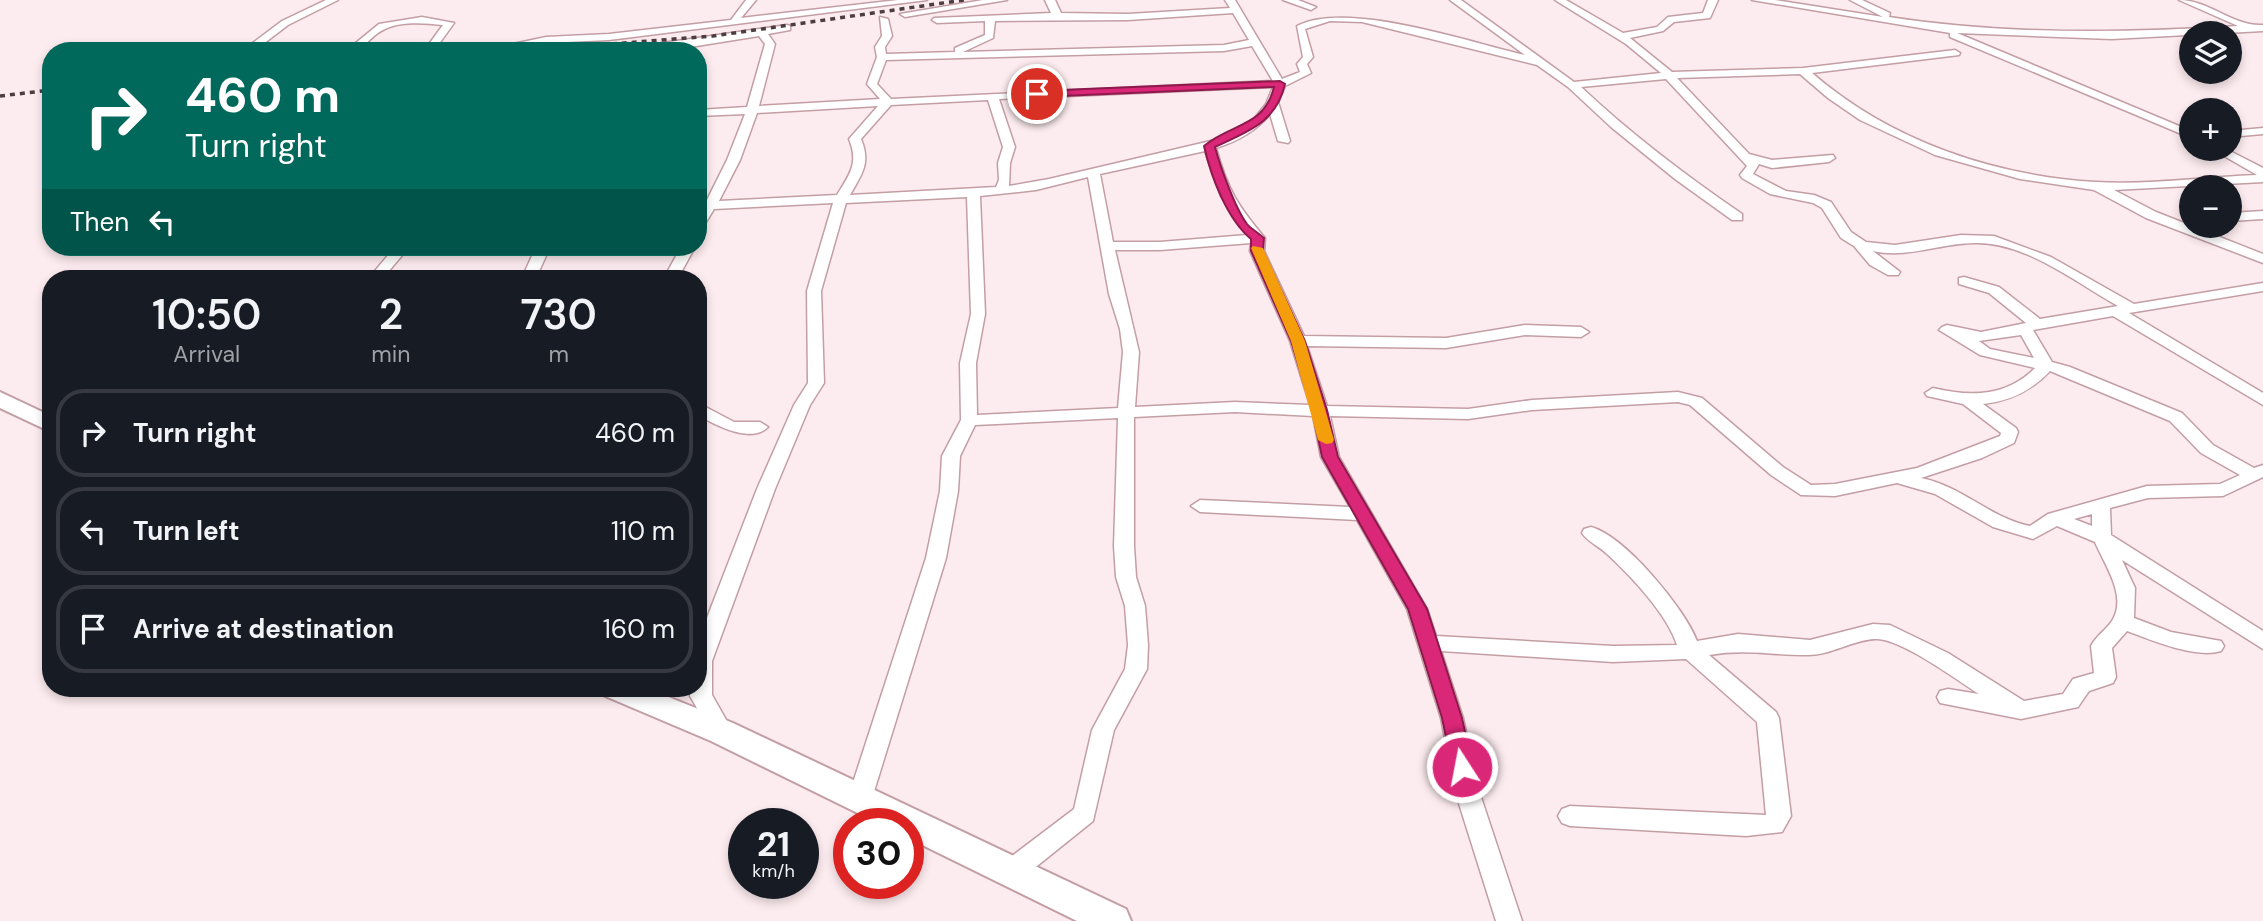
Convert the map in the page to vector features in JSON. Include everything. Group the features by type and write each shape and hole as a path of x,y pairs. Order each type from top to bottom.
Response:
{"street":[{"path":"259,42 285,23 333,0"},
{"path":"731,23 751,0"},
{"path":"838,11 834,8 844,0"},
{"path":"535,42 588,39 922,0"},
{"path":"835,22 1002,0"},
{"path":"1050,0 1057,16"},
{"path":"707,205 1001,190 1094,173 1137,161 1186,154 1210,146 1260,121 1273,103 1280,84 1230,0"},
{"path":"1288,0 1312,3 1326,0"},
{"path":"1455,0 1572,85 1615,125 1679,176 1737,217"},
{"path":"1560,0 1620,37 1670,75 1754,166 1746,175 1762,187 1795,197 1822,201 1833,211 1840,231 1860,244 1875,262 1893,272"},
{"path":"1620,37 1660,29 1671,19 1707,16 1713,0"},
{"path":"1757,0 1929,28 2009,57 2179,130"},
{"path":"1856,0 1906,23"},
{"path":"2184,0 2257,28"},
{"path":"1312,3 1312,20"},
{"path":"884,17 906,21 1057,16 1128,17 1238,10"},
{"path":"696,13 731,23"},
{"path":"884,17 887,36 880,47 882,57 872,85 888,102"},
{"path":"953,54 990,36 990,18"},
{"path":"707,113 1105,90 1280,84 1306,73 1303,64 1308,57 1308,49 1300,28 1312,20 1362,19 1539,62"},
{"path":"362,42 382,26 422,20 449,23 435,42"},
{"path":"707,43 800,27"},
{"path":"1929,28 2112,36 2257,28"},
{"path":"707,213 713,205 754,110 770,44 761,33"},
{"path":"882,57 1224,48 1257,42"},
{"path":"1572,85 1670,75 1803,71 1955,53"},
{"path":"1803,71 1836,100 1930,149 2027,175 2096,186 2263,175"},
{"path":"993,97 1009,147 1004,163 1005,180 1001,190"},
{"path":"707,645 766,489 802,405 817,383 814,291 840,200 861,166 861,153 855,139 888,102"},
{"path":"1273,103 1284,141"},
{"path":"2242,133 2263,131"},
{"path":"1210,146 1217,177 1227,191 1242,226 1258,238"},
{"path":"1744,156 1772,164 1829,158"},
{"path":"2239,161 2263,175"},
{"path":"1013,870 1086,814 1103,730 1136,669 1135,606 1126,577 1124,546 1126,414 1131,352 1094,173"},
{"path":"2096,186 2166,221 2263,259"},
{"path":"860,798 936,558 949,491 951,456 969,420 968,363 978,314 973,192"},
{"path":"2242,216 2263,215"},
{"path":"2166,221 2179,220"},
{"path":"1107,246 1160,246 1258,238"},
{"path":"1258,238 1257,251 1298,341 1320,410 1330,457 1418,609 1452,718 1467,791 1509,921"},
{"path":"1860,244 1902,250 1965,239 1994,240 2022,249 2125,311 2263,400"},
{"path":"383,270 394,256"},
{"path":"1964,281 1994,290 2031,327 2046,366"},
{"path":"2257,472 2207,450 2176,417 2106,385 2046,366 1985,352 1954,333 2031,327 2263,288"},
{"path":"1298,341 1446,343 1525,330 1581,332"},
{"path":"1933,393 1969,401 1984,401 2032,383 2046,366"},
{"path":"969,420 1236,407 1389,414 1468,414 1532,405 1678,397 1696,401 1777,471 1807,491 1835,490 1921,473 1976,454 2008,439 2010,432 1969,401"},
{"path":"0,400 42,421"},
{"path":"707,413 731,427 760,427"},
{"path":"1877,482 1923,483 1952,492 2011,531 2033,533 2055,518 2147,492 2223,490 2257,472"},
{"path":"1200,506 1363,514"},
{"path":"1948,698 2021,710 2070,701 2081,685 2105,677 2101,646 2123,622 2130,602 2117,563 2102,538 2101,506"},
{"path":"2055,518 2102,538 2263,641"},
{"path":"1570,816 1773,825 1779,816 1768,718 1689,649 1681,626 1636,572 1612,547 1591,533"},
{"path":"2123,622 2169,639 2214,646"},
{"path":"1428,643 1613,654 1674,653 1738,642 1810,648 1873,631 1890,632 1941,659 2021,710"},
{"path":"638,697 722,732 1013,870 1113,921"},
{"path":"702,697 722,732"}],"railway":[{"path":"637,42 713,36 964,0"},
{"path":"0,96 42,91"}],"slow traffic":[{"path":"1257,248 1298,341 1320,410 1326,440"}],"route":[{"path":"1037,94 1280,84 1277,96 1260,121 1210,146 1217,177 1227,191 1242,226 1258,238 1257,251 1278,292 1298,341 1320,410 1330,457 1418,609 1452,718 1462,767"}]}
